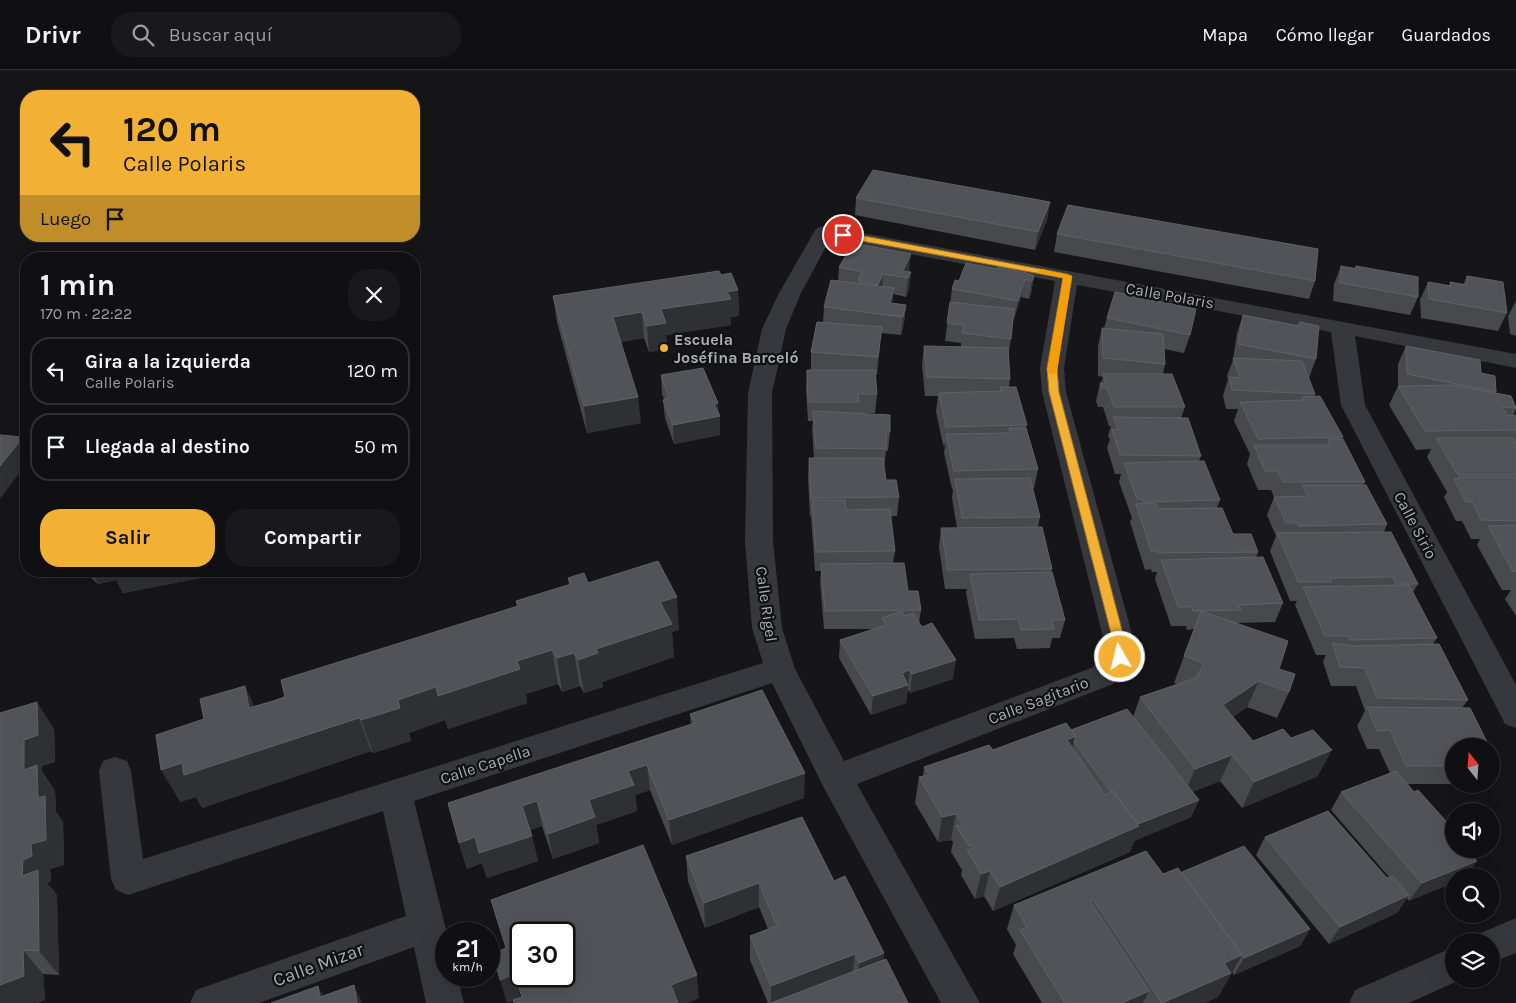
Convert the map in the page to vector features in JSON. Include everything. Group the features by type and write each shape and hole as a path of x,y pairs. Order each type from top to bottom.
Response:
{"street":[{"name":"Calle Polaris","path":"824,232 1342,326 1516,361"},
{"name":"Calle Rigel","path":"824,232 789,295 774,330 760,393 760,541 767,628 780,669 836,778 962,1003"},
{"name":"Calle Sagitario","path":"836,778 1102,676 1112,669 1120,657 1120,645 1054,392 1052,368 1067,276"},
{"name":"Calle Sirio","path":"1342,326 1353,405 1516,715"},
{"name":"Calle Capella","path":"115,771 128,879 780,669"},
{"path":"395,793 445,1003"},
{"name":"Calle Mizar","path":"209,1003 426,926"},
{"path":"1500,942 1516,935"},
{"path":"1368,1003 1445,968"}],"building":[{"path":"873,170 1050,202 1038,232 856,198"},
{"path":"1068,205 1318,249 1315,281 1057,234"},
{"path":"853,243 911,254 903,271 911,272 908,278 883,274 878,285 858,281 862,272 839,267"},
{"path":"966,263 997,269 1000,263 1026,267 1024,272 1034,276 1032,281 1025,279 1018,301 952,289 955,280 959,281"},
{"path":"1341,266 1356,269 1356,266 1418,277 1418,297 1340,283"},
{"path":"719,271 721,275 731,273 738,290 727,292 731,299 661,309 666,323 647,326 642,312 613,317 638,397 584,406 553,296"},
{"path":"1467,276 1503,282 1507,313 1429,299 1428,282 1451,286 1450,282 1467,285"},
{"path":"831,280 894,288 890,303 906,305 903,317 824,307"},
{"path":"1115,292 1196,309 1190,335 1107,318"},
{"path":"950,302 1014,309 1011,339 962,333 964,325 947,323"},
{"path":"1243,315 1299,326 1300,322 1319,326 1316,359 1238,344"},
{"path":"817,322 882,327 878,357 811,352"},
{"path":"1102,328 1163,334 1165,364 1103,358"},
{"path":"924,346 1008,348 1010,379 927,377"},
{"path":"1406,346 1480,360 1481,373 1495,376 1496,392 1407,374"},
{"path":"1233,358 1302,361 1315,394 1232,390 1229,377 1240,378"},
{"path":"703,368 718,403 714,404 720,416 673,425 663,400 669,398 661,375"},
{"path":"807,370 875,370 877,394 858,394 859,402 808,402"},
{"path":"1103,374 1172,374 1185,407 1114,407 1107,388 1102,388 1100,383 1106,383"},
{"path":"1453,385 1511,396 1516,408 1502,407 1508,416 1516,415 1516,430 1425,431 1398,386"},
{"path":"1000,387 1016,387 1027,425 946,427 939,393 1001,391"},
{"path":"1320,396 1343,437 1258,439 1240,402 1304,400 1302,397"},
{"path":"813,411 890,415 890,432 886,432 886,449 816,448"},
{"path":"1113,417 1188,418 1201,456 1120,455 1112,430 1118,429"},
{"path":"1009,428 1026,428 1038,469 954,471 946,434 1011,433"},
{"path":"0,435 20,437 20,441 0,466"},
{"path":"1436,438 1513,438 1516,443 1516,475 1458,475"},
{"path":"1328,439 1343,439 1365,482 1283,482 1278,471 1265,471 1254,445 1330,445"},
{"path":"809,458 883,458 886,480 896,480 899,497 811,498"},
{"path":"1204,461 1220,500 1143,502 1142,499 1137,499 1124,463"},
{"path":"1458,477 1516,477 1516,521 1481,520 1472,502 1466,502 1454,479 1460,479"},
{"path":"1030,478 1040,517 962,518 955,479"},
{"path":"1302,485 1366,485 1387,524 1299,526 1298,523 1286,523 1274,497 1308,496"},
{"path":"812,500 845,500 846,510 890,509 895,551 816,552"},
{"path":"1155,503 1158,509 1222,508 1233,534 1251,534 1258,552 1158,553 1157,551 1151,551 1136,504"},
{"path":"1516,525 1516,571 1513,572 1488,526"},
{"path":"1042,527 1052,569 948,570 941,528"},
{"path":"1391,532 1418,584 1396,584 1393,577 1330,578 1332,582 1298,582 1277,533"},
{"path":"1263,557 1283,603 1239,605 1241,610 1193,611 1192,607 1178,607 1161,560"},
{"path":"658,561 677,597 660,602 672,624 596,649 598,653 578,660 574,653 557,658 552,650 517,661 520,669 438,696 436,687 398,700 400,708 361,720 359,718 184,775 182,763 161,770 156,735 204,719 200,699 245,686 249,708 273,701 285,697 281,680 518,606 516,601 571,584 568,578 584,573 588,583"},
{"path":"904,563 908,591 918,591 921,610 825,611 821,564"},
{"path":"1052,572 1065,620 1052,620 1054,629 1021,630 1018,619 979,620 970,574"},
{"path":"1409,585 1437,638 1349,640 1348,636 1325,636 1303,587"},
{"path":"902,611 904,616 913,613 922,627 932,623 956,660 912,674 910,670 902,673 908,685 873,696 840,640 886,625 882,618"},
{"path":"1201,611 1288,641 1279,669 1295,674 1289,692 1259,681 1223,705 1253,741 1283,729 1291,738 1313,730 1332,750 1254,782 1232,755 1195,769 1140,697 1196,678 1204,663 1184,656"},
{"path":"1332,643 1356,646 1439,644 1468,700 1377,698 1365,668 1340,667"},
{"path":"762,690 805,773 669,820 647,765 628,771 634,785 589,800 595,817 548,834 537,801 522,806 532,836 479,853 475,837 459,843 448,803 695,723 690,714"},
{"path":"37,702 38,735 24,740 24,770 37,765 38,798 45,796 46,840 31,844 32,856 23,860 22,876 38,870 39,951 23,950 24,976 0,985 0,713"},
{"path":"1367,707 1470,708 1485,738 1445,738 1445,766 1406,766 1390,730 1377,731"},
{"path":"1127,709 1199,800 1138,824 1113,791 1111,792 1074,742 1076,736 1071,730"},
{"path":"1066,723 1076,736 1067,740 1105,795 1113,791 1139,826 1000,887 990,871 981,874 967,850 973,849 971,845 969,846 956,826 962,825 956,814 942,817 919,777 929,775 924,767 989,745 993,750"},
{"path":"1396,771 1414,792 1418,790 1445,820 1445,858 1474,858 1477,861 1460,868 1445,868 1445,874 1422,883 1341,792"},
{"path":"1328,811 1387,878 1393,876 1409,895 1340,927 1265,837"},
{"path":"802,817 834,881 845,876 884,953 859,963 855,954 771,986 750,936 777,926 759,883 704,903 686,856"},
{"path":"643,845 697,975 671,985 678,1003 514,1003 513,1000 522,997 519,987 575,987 575,922 510,922 510,976 500,980 500,951 506,948 500,929 500,922 498,922 491,900"},
{"path":"1244,846 1310,929 1244,958 1182,872"},
{"path":"1146,851 1163,874 1178,868 1242,955 1224,963 1231,973 1162,1003 1093,899 1090,901 1149,991 1122,1003 1065,1003 1020,930 1027,927 1014,905"},
{"path":"886,959 908,1003 771,1003"},
{"path":"354,985 357,1003 271,1003 318,986 320,997"}],"slow traffic":[{"path":"1042,272 1067,276 1052,372"}],"place":[{"name":"Escuela Joséfina Barceló","path":"664,348"}],"route":[{"path":"843,235 1067,276 1052,368 1054,392 1120,645 1120,657"}]}
